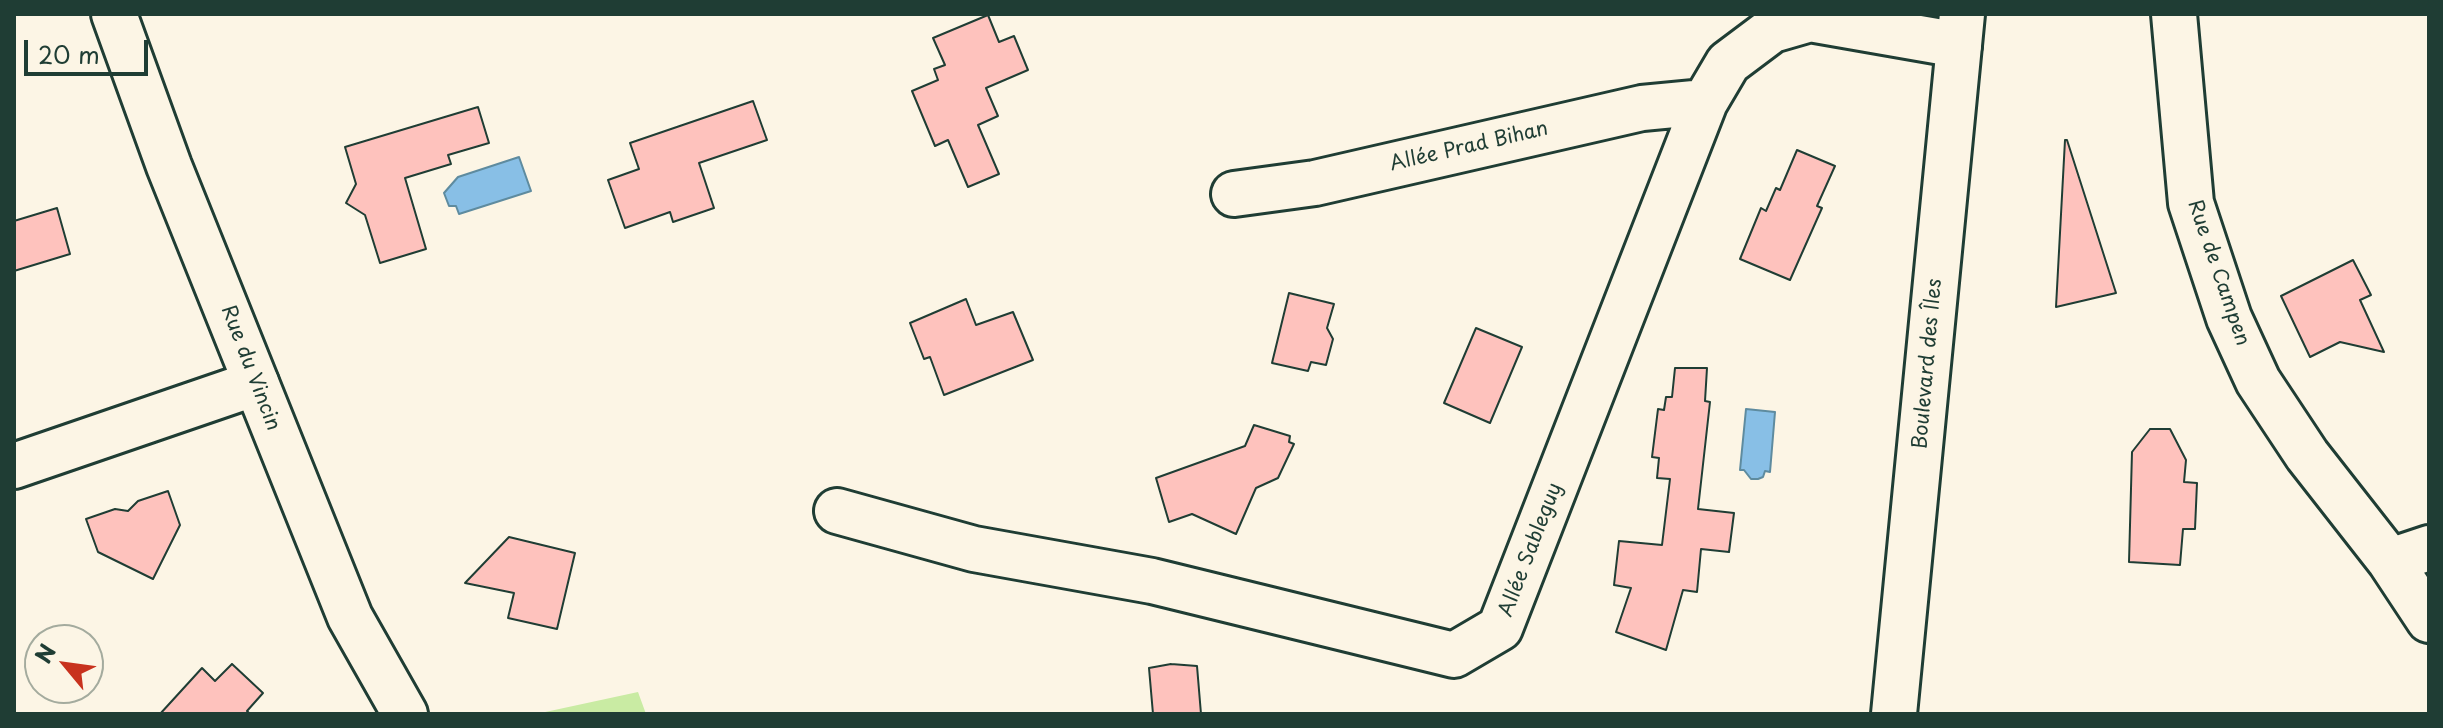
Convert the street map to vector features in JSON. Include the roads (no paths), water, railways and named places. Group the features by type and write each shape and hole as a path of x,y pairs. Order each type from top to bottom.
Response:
{"street":[{"name":"Rue du Vincin","path":"114,14 169,166 350,617 405,714"},
{"name":"Rue de Campen","path":"2174,14 2191,203 2229,318 2266,393 2307,455 2410,554 2429,620"},
{"name":"Allée Sableguy","path":"837,511 974,549 1152,581 1454,655 1500,628 1705,102 1728,63 1772,30 1810,19 1961,29"},
{"name":"Boulevard des Îles","path":"1894,714 1961,29"},
{"name":"Allée Prad Bihan","path":"1234,194 1315,183 1642,108 1705,102"},
{"path":"14,466 256,383"}],"water":[{"path":"519,157 531,191 459,214 456,206 449,206 444,193 458,177"},
{"path":"1746,409 1775,412 1770,472 1765,471 1763,477 1758,479 1751,479 1744,470 1740,470"}]}
